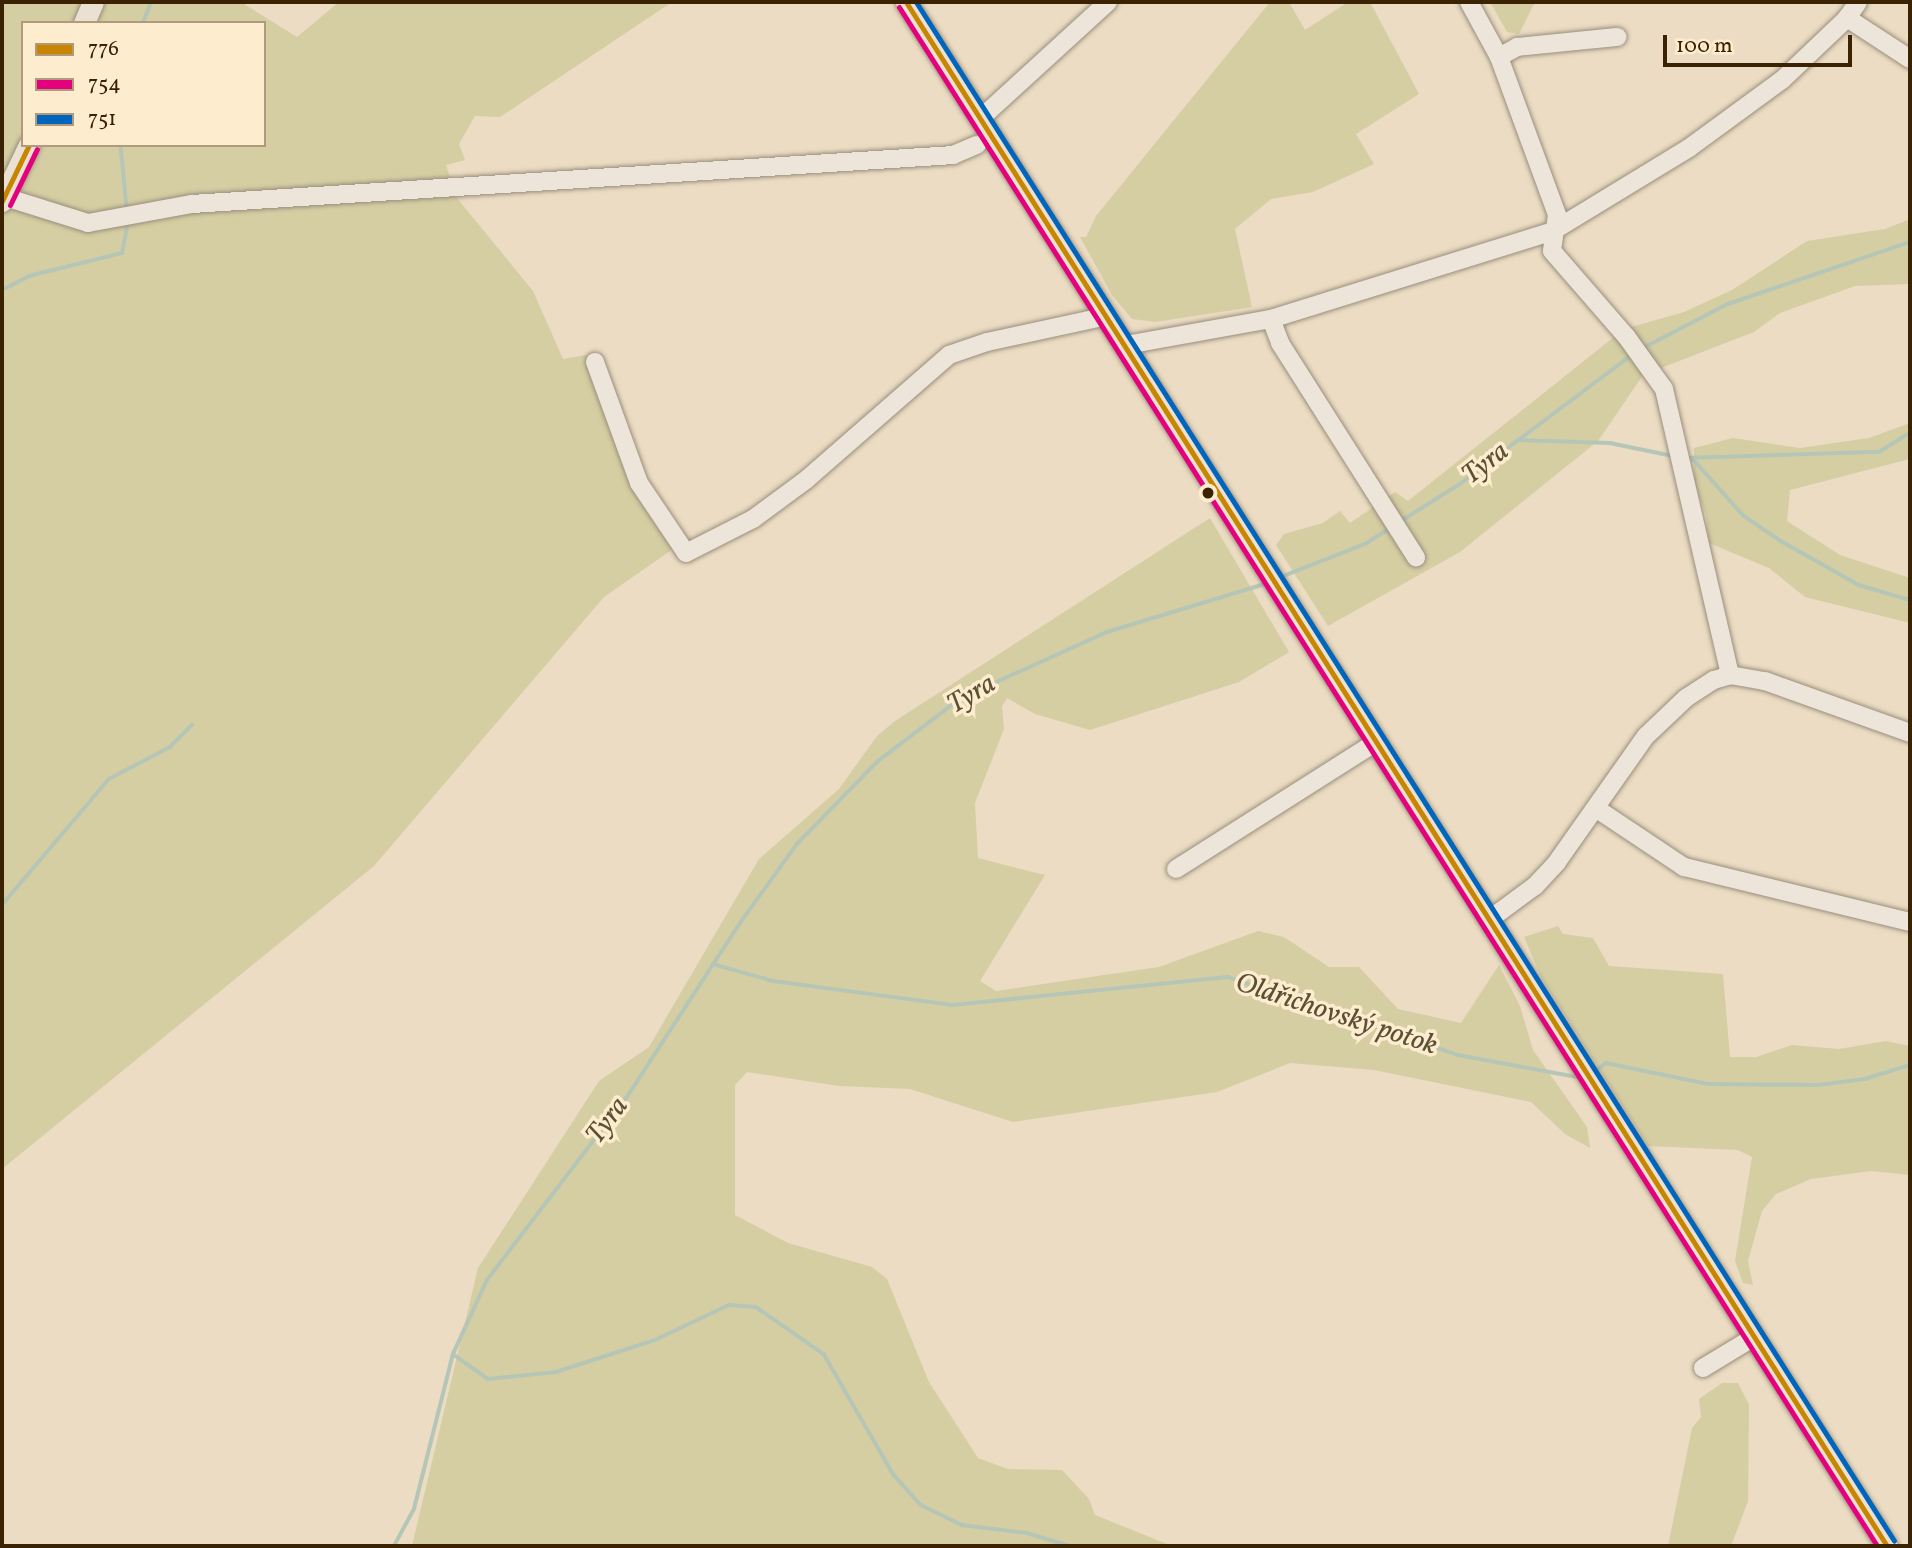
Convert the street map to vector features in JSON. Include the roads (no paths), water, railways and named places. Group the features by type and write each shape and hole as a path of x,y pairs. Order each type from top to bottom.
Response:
{"main road":[{"path":"85,21 93,2"},
{"path":"906,2 1887,1546"},
{"path":"3,199 28,147"}],"street":[{"path":"981,118 1108,2"},
{"path":"1469,2 1499,57 1557,215 1552,251 1628,338 1664,388 1730,675"},
{"path":"1126,345 1271,319 1553,231 1689,148 1782,80 1847,18 1858,2"},
{"path":"1847,18 1910,59"},
{"path":"1499,57 1517,47 1618,37"},
{"path":"3,199 88,223 192,204 953,155 977,145"},
{"path":"595,362 639,483 685,553 753,519 807,479 949,355 987,342 1107,316"},
{"path":"1271,319 1280,343 1416,557"},
{"path":"1490,919 1535,886 1597,809 1646,736 1686,698 1730,675 1765,681 1910,733"},
{"path":"1176,869 1378,741"},
{"path":"1597,809 1684,867 1910,922"},
{"path":"1703,1368 1754,1337"}],"waterway":[{"path":"144,21 151,2"},
{"path":"121,147 127,209"},
{"path":"2,290 29,276 122,253 128,221"},
{"name":"Tyra","path":"1643,348 1728,304 1910,242"},
{"name":"Tyra","path":"1401,521 1460,484 1633,354"},
{"path":"1684,458 1879,452 1910,433"},
{"path":"1518,440 1610,443 1673,456"},
{"path":"1693,459 1744,516 1781,541 1859,585 1910,600"},
{"name":"Tyra","path":"1281,577 1365,544 1392,527"},
{"name":"Tyra","path":"394,1546 414,1509 453,1354 487,1280 627,1097 740,923 797,844 877,762 961,698 1107,632 1268,583"},
{"path":"2,905 109,779 170,747 192,725"},
{"name":"Oldřichovský potok","path":"713,964 773,981 953,1005 1228,977 1458,1055 1582,1078"},
{"name":"Oldřichovský potok","path":"1594,1072 1606,1063 1708,1084 1818,1085 1865,1079 1910,1065"},
{"path":"453,1354 488,1379 556,1372 655,1340 729,1305 756,1307 824,1354 894,1475 921,1505 962,1525 1027,1533 1070,1546"}]}
